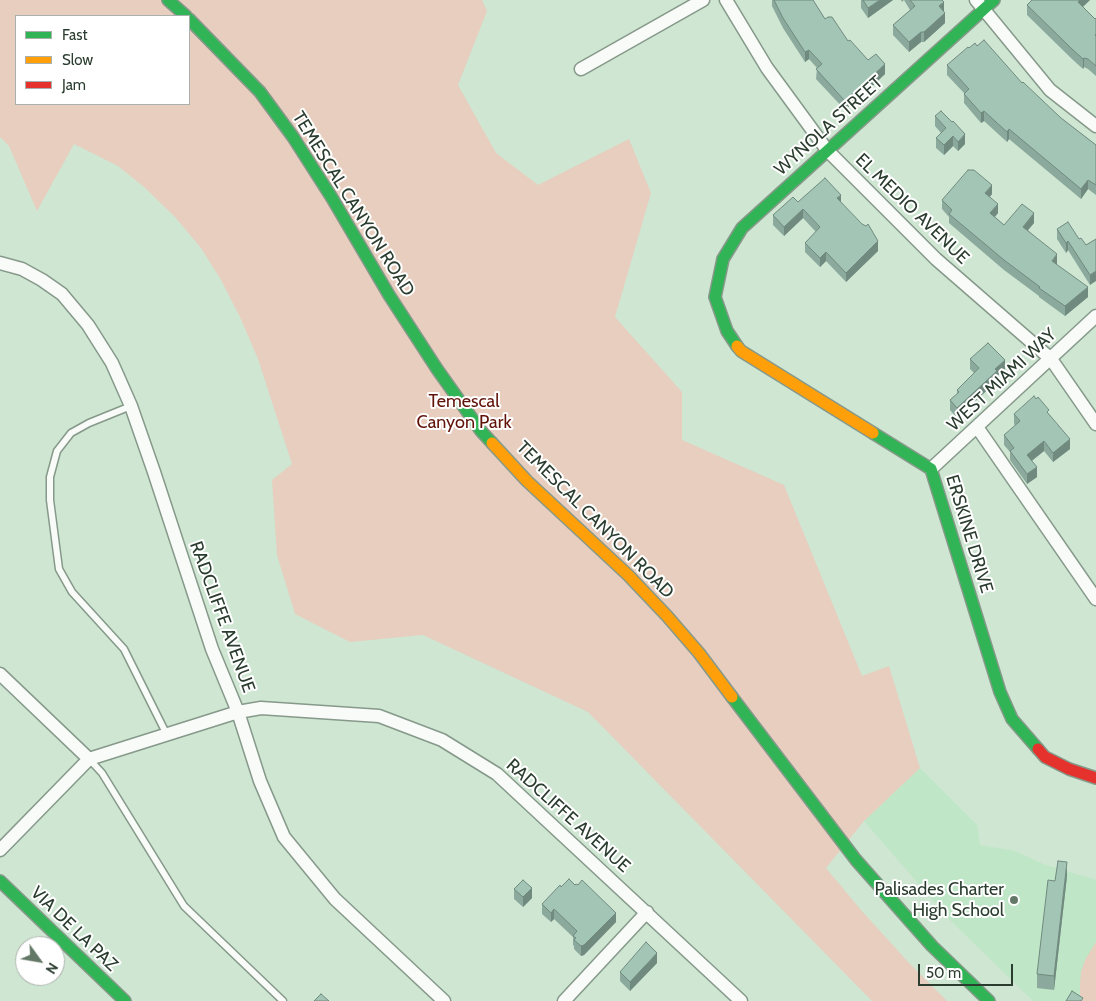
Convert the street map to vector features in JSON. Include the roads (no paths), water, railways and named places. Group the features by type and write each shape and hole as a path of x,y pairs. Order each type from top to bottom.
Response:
{"main road":[{"path":"168,0 185,15"},
{"name":"WYNOLA STREET","path":"715,297 723,259 742,228 994,0"},
{"name":"TEMESCAL CANYON ROAD","path":"190,20 260,92 292,137 332,198 389,295 436,369 482,432 527,481 628,575 667,616 699,654 862,866 932,946 989,1001"},
{"name":"ERSKINE DRIVE","path":"715,297 727,331 741,351 931,469 1000,692 1012,719 1045,757 1069,769 1096,778"},
{"name":"VIA DE LA PAZ","path":"0,882 125,1001"}],"street":[{"path":"581,69 702,0"},
{"name":"EL MEDIO AVENUE","path":"726,0 767,68 827,150 936,259 1051,359 1096,424"},
{"path":"976,0 1050,90 1096,126"},
{"name":"RADCLIFFE AVENUE","path":"0,263 22,269 62,294 88,325 112,363 131,406 212,649 238,712 261,708 379,716 442,740 497,774 648,912 741,1001"},
{"name":"WEST MIAMI WAY","path":"931,469 1096,316"},
{"path":"977,427 1096,600"},
{"path":"0,674 90,760"},
{"path":"0,850 90,760 238,712 260,781 284,837 335,899 444,1001"},
{"path":"564,1001 648,912"}],"lane":[{"path":"131,406 70,433 57,451 50,477 50,500 59,569 72,592 124,649 167,735"},
{"path":"90,760 102,773 184,906 283,1001"}],"place":[{"name":"Palisades Charter High School","path":"1014,900"}],"park label":[{"name":"Temescal Canyon Park","path":"464,412"}]}
